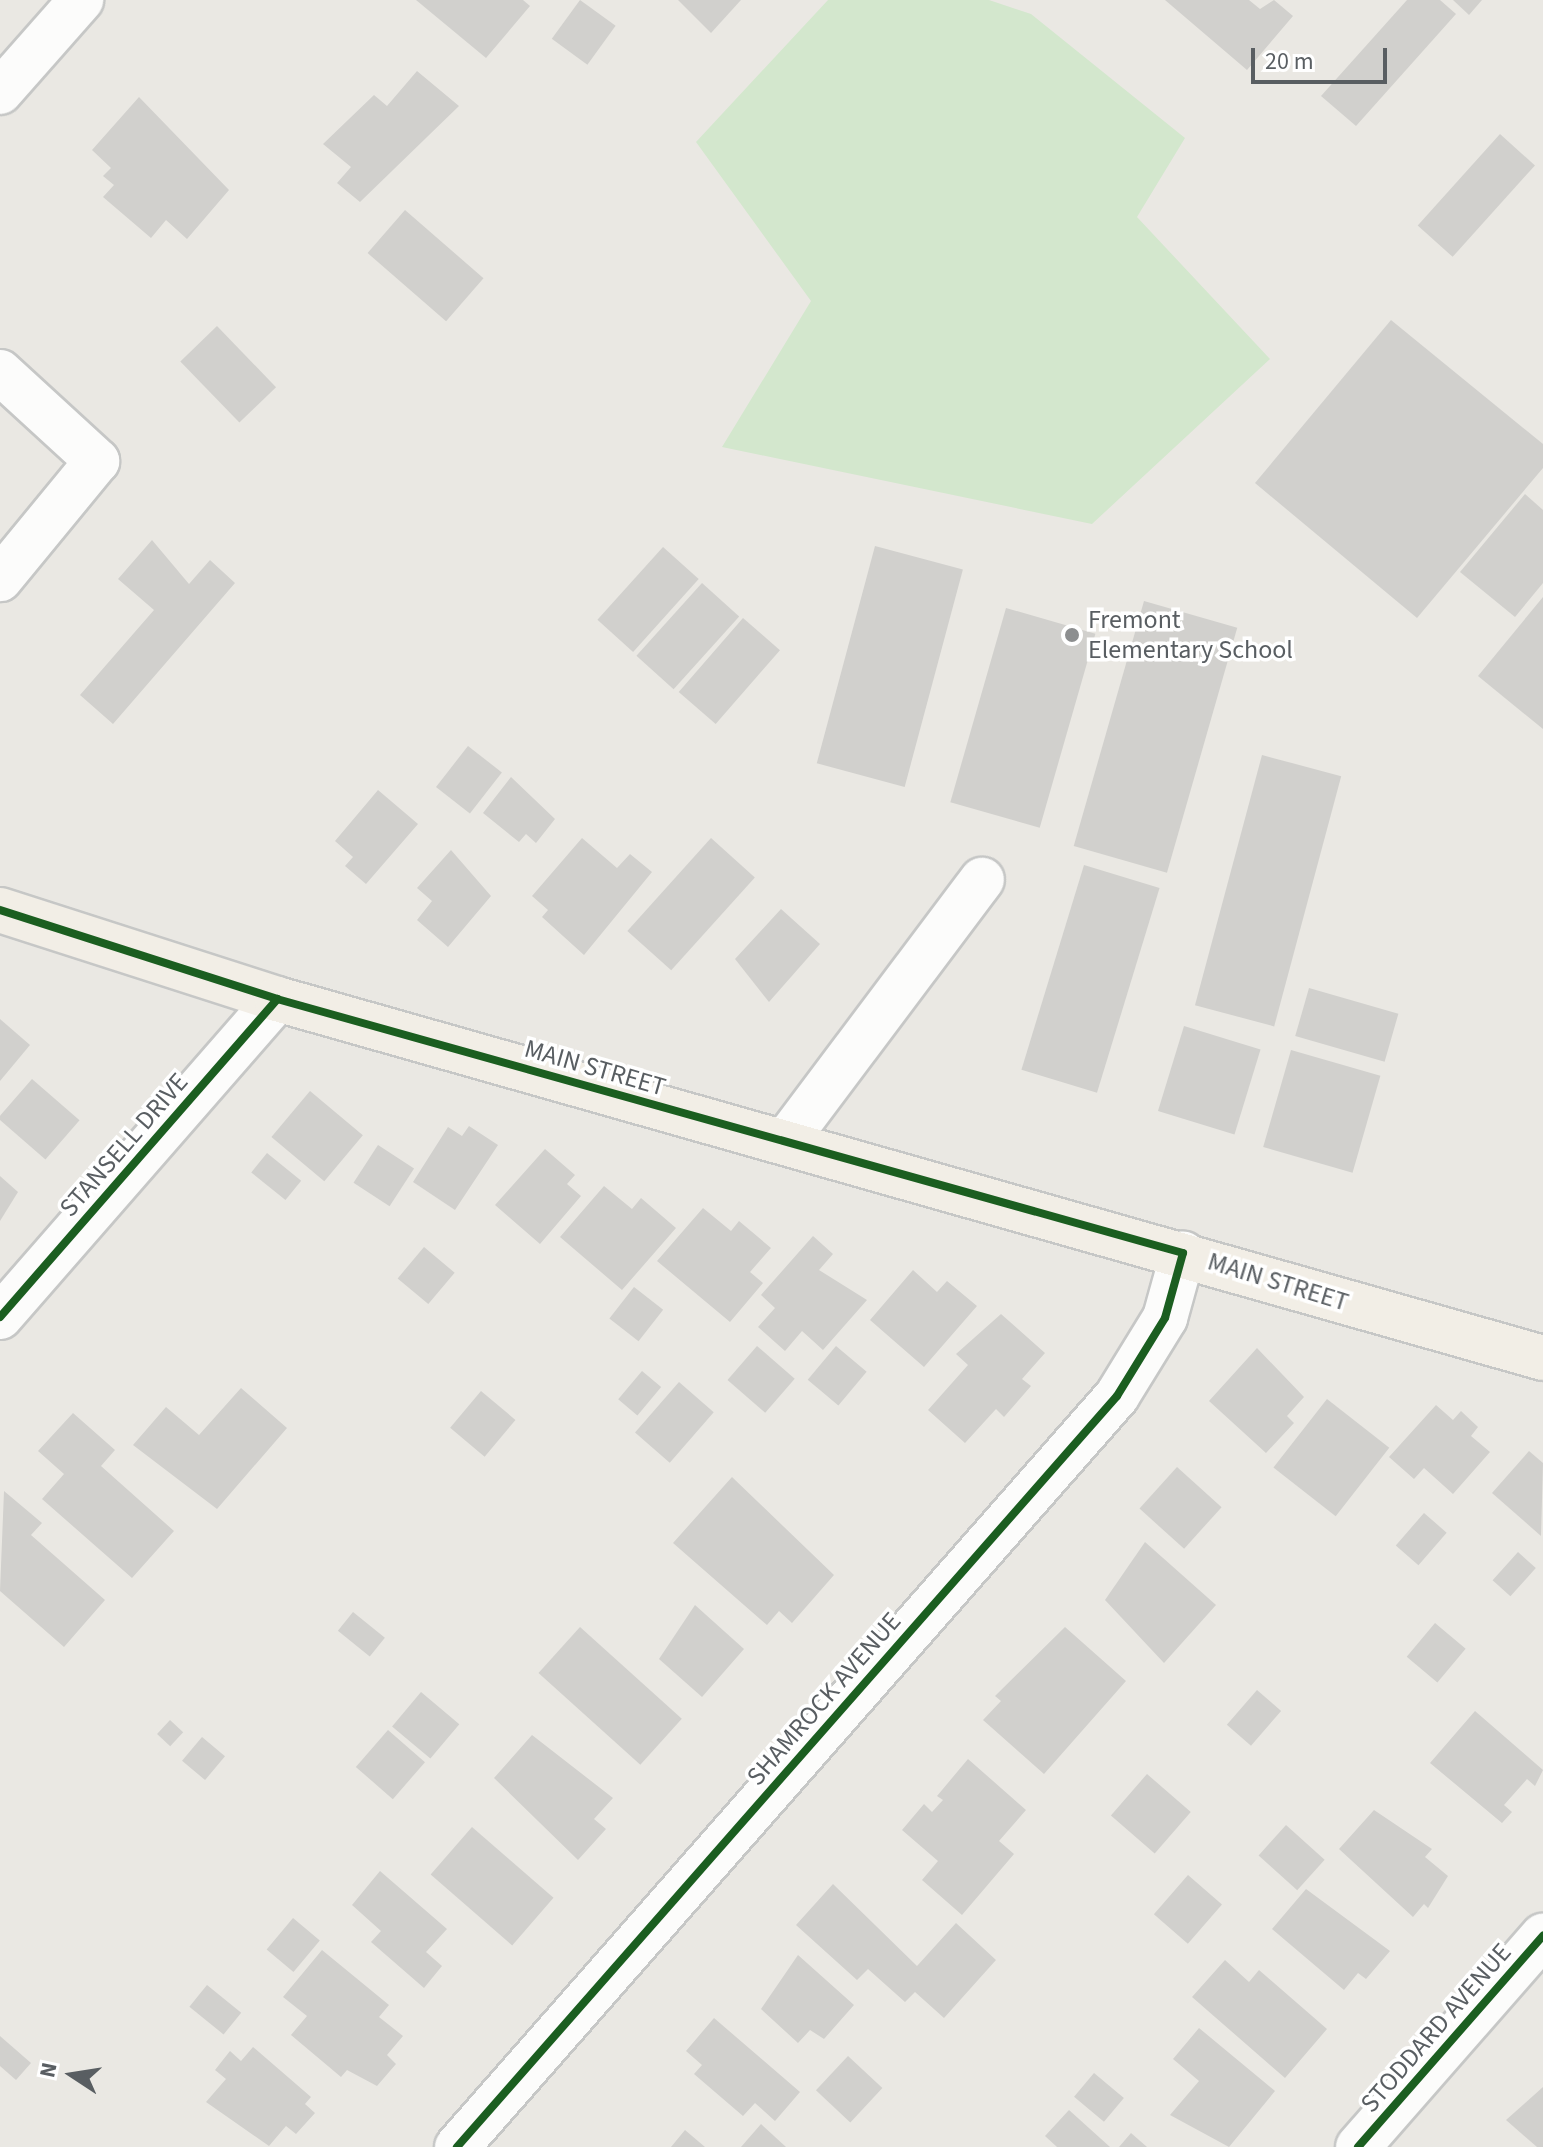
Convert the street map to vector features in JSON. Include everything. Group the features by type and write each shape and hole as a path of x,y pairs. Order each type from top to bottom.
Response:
{"main road":[{"name":"MAIN STREET","path":"0,910 277,999 1183,1253 1543,1358"}],"street":[{"path":"0,92 81,0"},
{"path":"0,372 97,461 0,579"},
{"path":"785,1142 982,880"},
{"name":"STANSELL DRIVE","path":"7,1300 277,999"},
{"name":"SHAMROCK AVENUE","path":"457,2147 1117,1396 1165,1318 1183,1253"},
{"name":"STODDARD AVENUE","path":"1358,2147 1543,1936"}],"green space":[{"path":"828,0 989,0 1031,14 1185,138 1137,217 1270,359 1092,524 722,447 811,301 696,142"}],"building":[{"path":"416,0 523,0 530,6 486,58"},
{"path":"580,0 616,26 587,65 552,39"},
{"path":"678,0 741,0 711,33"},
{"path":"1165,0 1249,0 1260,9 1274,0 1293,16 1247,70"},
{"path":"1407,0 1440,0 1456,14 1356,126 1321,96"},
{"path":"1453,0 1482,0 1469,15"},
{"path":"417,71 459,106 360,202 337,183 351,167 323,144 374,95 387,106"},
{"path":"139,97 229,190 187,239 166,220 151,238 103,197 114,185 103,176 111,168 92,150"},
{"path":"1500,134 1535,165 1453,257 1418,225"},
{"path":"405,210 483,278 446,321 368,253"},
{"path":"1391,320 1543,444 1543,468 1417,618 1255,483"},
{"path":"217,326 276,387 239,423 180,361"},
{"path":"1525,494 1543,510 1543,583 1515,617 1460,572"},
{"path":"152,540 189,584 210,560 235,583 113,724 80,695 154,610 118,579"},
{"path":"875,546 963,570 905,787 817,763"},
{"path":"663,547 699,579 633,652 597,620"},
{"path":"702,583 739,616 674,689 636,656"},
{"path":"1543,597 1543,729 1478,676"},
{"path":"1144,601 1237,628 1167,873 1074,846"},
{"path":"1006,608 1095,634 1040,828 950,802"},
{"path":"743,618 780,650 716,724 679,692"},
{"path":"468,746 502,772 470,813 436,787"},
{"path":"1262,755 1341,776 1274,1026 1195,1005"},
{"path":"511,777 555,819 536,843 526,834 519,842 483,813"},
{"path":"378,790 418,824 366,884 345,866 353,857 335,841"},
{"path":"582,838 617,868 630,854 652,872 584,955 542,917 548,910 532,896"},
{"path":"711,838 755,877 671,970 627,931"},
{"path":"451,850 491,896 448,947 417,920 432,901 417,888"},
{"path":"1084,865 1160,888 1097,1093 1021,1070"},
{"path":"781,909 820,944 769,1002 735,959"},
{"path":"1309,988 1398,1014 1385,1062 1295,1036"},
{"path":"0,1019 30,1045 0,1081"},
{"path":"1184,1026 1261,1049 1234,1135 1158,1111"},
{"path":"1291,1050 1380,1076 1353,1173 1263,1147"},
{"path":"32,1079 80,1120 45,1160 0,1120 0,1116"},
{"path":"310,1091 363,1135 324,1181 271,1137"},
{"path":"469,1126 498,1145 455,1210 413,1182 448,1127 462,1136"},
{"path":"378,1145 414,1168 390,1206 353,1183"},
{"path":"545,1149 575,1175 567,1184 581,1196 540,1244 495,1205"},
{"path":"267,1153 301,1181 285,1200 251,1172"},
{"path":"0,1176 18,1192 0,1221"},
{"path":"604,1186 632,1209 641,1198 676,1228 622,1290 560,1237"},
{"path":"703,1208 731,1231 739,1221 771,1248 750,1272 763,1283 730,1322 657,1261"},
{"path":"813,1236 833,1254 819,1270 867,1300 823,1350 802,1331 785,1351 758,1327 775,1308 761,1295"},
{"path":"424,1247 455,1273 428,1304 398,1278"},
{"path":"913,1270 937,1292 947,1281 977,1306 924,1367 870,1320"},
{"path":"634,1287 663,1310 639,1341 609,1319"},
{"path":"1001,1314 1045,1353 1022,1379 1031,1386 1004,1417 996,1409 965,1443 928,1410 968,1365 956,1354"},
{"path":"757,1346 795,1379 765,1413 727,1380"},
{"path":"836,1346 867,1372 838,1405 808,1380"},
{"path":"1257,1348 1304,1397 1287,1416 1294,1423 1266,1453 1209,1401"},
{"path":"642,1371 661,1387 637,1415 618,1399"},
{"path":"679,1382 714,1412 670,1463 635,1433"},
{"path":"241,1388 287,1428 217,1509 133,1445 166,1407 199,1435"},
{"path":"481,1391 515,1420 485,1457 450,1428"},
{"path":"1327,1399 1389,1448 1336,1516 1273,1468"},
{"path":"1436,1405 1453,1420 1461,1411 1478,1427 1471,1436 1490,1452 1453,1494 1424,1468 1414,1479 1389,1457"},
{"path":"73,1413 115,1450 101,1466 174,1531 132,1578 42,1499 64,1474 38,1451"},
{"path":"1529,1451 1543,1463 1541,1536 1492,1493"},
{"path":"1177,1467 1222,1507 1184,1549 1140,1509"},
{"path":"732,1477 834,1575 792,1623 779,1611 767,1625 673,1543"},
{"path":"4,1491 42,1523 31,1535 105,1600 64,1647 0,1591"},
{"path":"1424,1513 1447,1533 1418,1565 1396,1545"},
{"path":"1145,1542 1216,1605 1164,1663 1105,1600"},
{"path":"1518,1552 1536,1568 1510,1596 1493,1580"},
{"path":"695,1605 744,1649 702,1697 659,1659"},
{"path":"353,1612 385,1638 370,1656 338,1631"},
{"path":"1435,1623 1466,1649 1437,1682 1407,1657"},
{"path":"580,1627 682,1719 640,1765 539,1673"},
{"path":"1065,1627 1126,1681 1044,1774 983,1720 1001,1701 995,1696"},
{"path":"1257,1690 1281,1711 1251,1746 1227,1725"},
{"path":"421,1692 459,1724 430,1759 392,1726"},
{"path":"1475,1711 1543,1770 1535,1786 1527,1779 1504,1805 1512,1812 1502,1823 1430,1763"},
{"path":"170,1720 183,1732 170,1746 157,1734"},
{"path":"388,1730 425,1762 393,1799 356,1767"},
{"path":"532,1735 613,1798 594,1819 606,1829 578,1860 494,1778"},
{"path":"202,1737 225,1756 205,1780 182,1761"},
{"path":"968,1759 1026,1810 999,1841 1014,1854 962,1915 922,1880 938,1861 902,1830 924,1804 932,1812 943,1800 937,1796"},
{"path":"1147,1774 1191,1812 1155,1854 1111,1816"},
{"path":"1374,1810 1432,1849 1425,1857 1448,1876 1428,1908 1424,1904 1413,1917 1339,1849"},
{"path":"1286,1825 1325,1860 1297,1890 1259,1855"},
{"path":"472,1827 554,1898 512,1945 431,1875"},
{"path":"380,1871 447,1929 426,1952 442,1966 424,1988 371,1942 381,1931 352,1905"},
{"path":"1188,1875 1222,1905 1188,1944 1154,1914"},
{"path":"833,1884 917,1966 956,1923 996,1960 944,2018 915,1992 905,2002 868,1969 857,1980 796,1925"},
{"path":"1306,1889 1390,1951 1366,1979 1358,1973 1344,1990 1272,1929"},
{"path":"293,1918 320,1940 293,1972 267,1949"},
{"path":"322,1950 389,2005 379,2017 403,2036 387,2055 396,2064 377,2086 347,2070 341,2077 291,2035 307,2016 283,1997"},
{"path":"798,1955 854,2005 824,2039 810,2030 798,2043 761,2009"},
{"path":"1225,1960 1249,1982 1259,1970 1327,2029 1285,2078 1192,1997"},
{"path":"207,1985 241,2013 224,2034 189,2007"},
{"path":"714,2018 800,2092 775,2121 755,2103 743,2116 694,2074 702,2065 686,2051"},
{"path":"1199,2028 1275,2091 1229,2147 1170,2115 1199,2081 1173,2059"},
{"path":"0,2036 31,2063 16,2080 0,2066"},
{"path":"253,2047 311,2097 305,2104 315,2113 296,2134 286,2126 269,2146 206,2102 226,2079 215,2070 230,2051 241,2061"},
{"path":"848,2056 882,2088 850,2122 816,2090"},
{"path":"1094,2073 1124,2098 1104,2122 1074,2097"},
{"path":"1543,2087 1543,2147 1537,2147 1506,2120"},
{"path":"1069,2110 1110,2147 1057,2147 1045,2136"},
{"path":"761,2124 786,2147 741,2147"},
{"path":"685,2130 705,2147 671,2147"},
{"path":"1131,2133 1147,2147 1119,2147"}],"cycle path":[{"path":"0,910 277,999 1183,1253 1165,1318 1117,1396 457,2147"},
{"path":"0,1317 277,999"},
{"path":"1358,2147 1543,1936"}],"place":[{"name":"Fremont Elementary School","path":"1072,635"}]}
